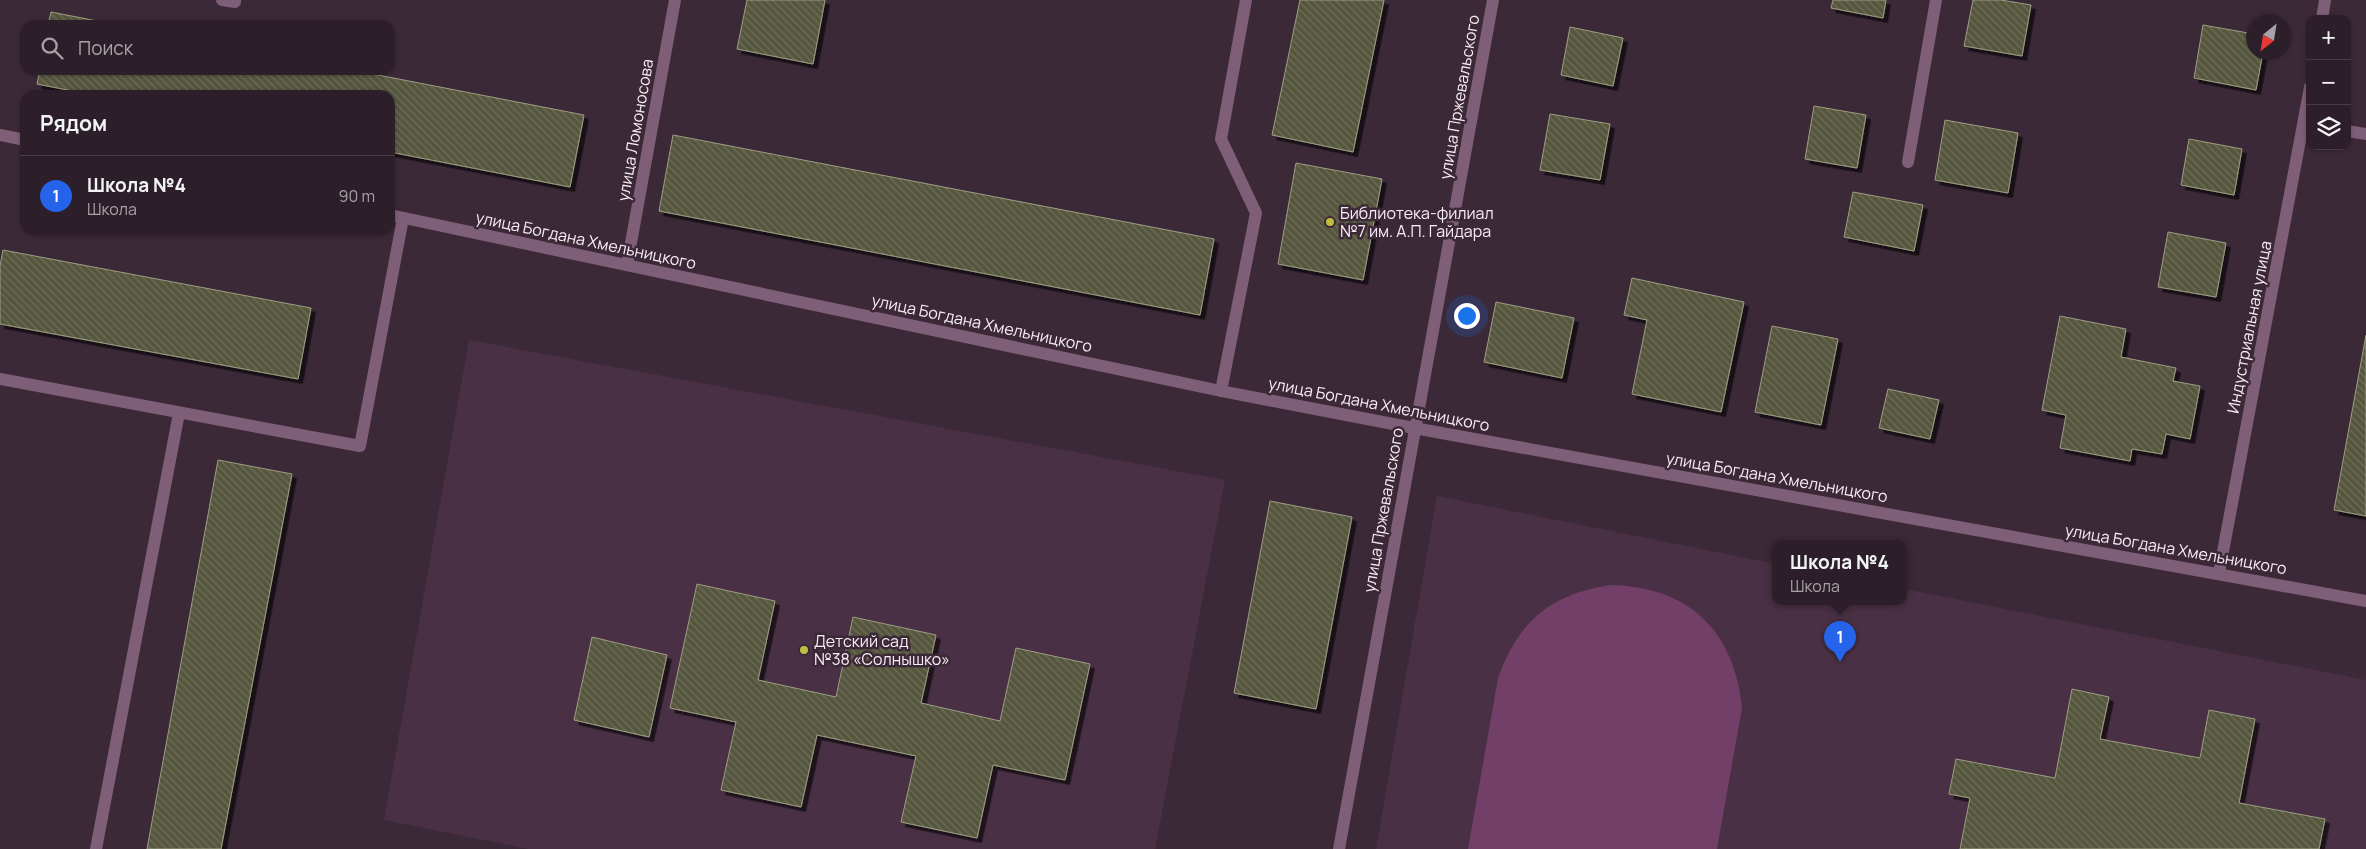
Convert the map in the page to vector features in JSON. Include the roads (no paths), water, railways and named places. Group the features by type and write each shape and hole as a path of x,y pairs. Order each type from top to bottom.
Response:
{"street":[{"path":"222,0 234,2 235,0"},
{"name":"улица Ломоносова","path":"627,265 674,0"},
{"path":"1221,390 1256,213 1221,139 1246,0"},
{"name":"улица Пржевальского","path":"1339,849 1493,0"},
{"path":"1908,162 1936,0"},
{"path":"2323,15 2325,0"},
{"name":"Индустриальная улица","path":"2219,573 2306,128"},
{"path":"2351,132 2366,134"},
{"path":"0,135 20,139"},
{"name":"улица Богдана Хмельницкого","path":"396,217 1221,390 1414,428 2366,600"},
{"path":"0,379 360,446 393,235"},
{"path":"96,849 179,412"}],"place":[{"name":"Библиотека-филиал №7 им. А.П. Гайдара","path":"1330,222"},
{"name":"Детский сад №38 «Солнышко»","path":"804,650"},
{"name":"Школа №4","path":"1840,662"}]}
